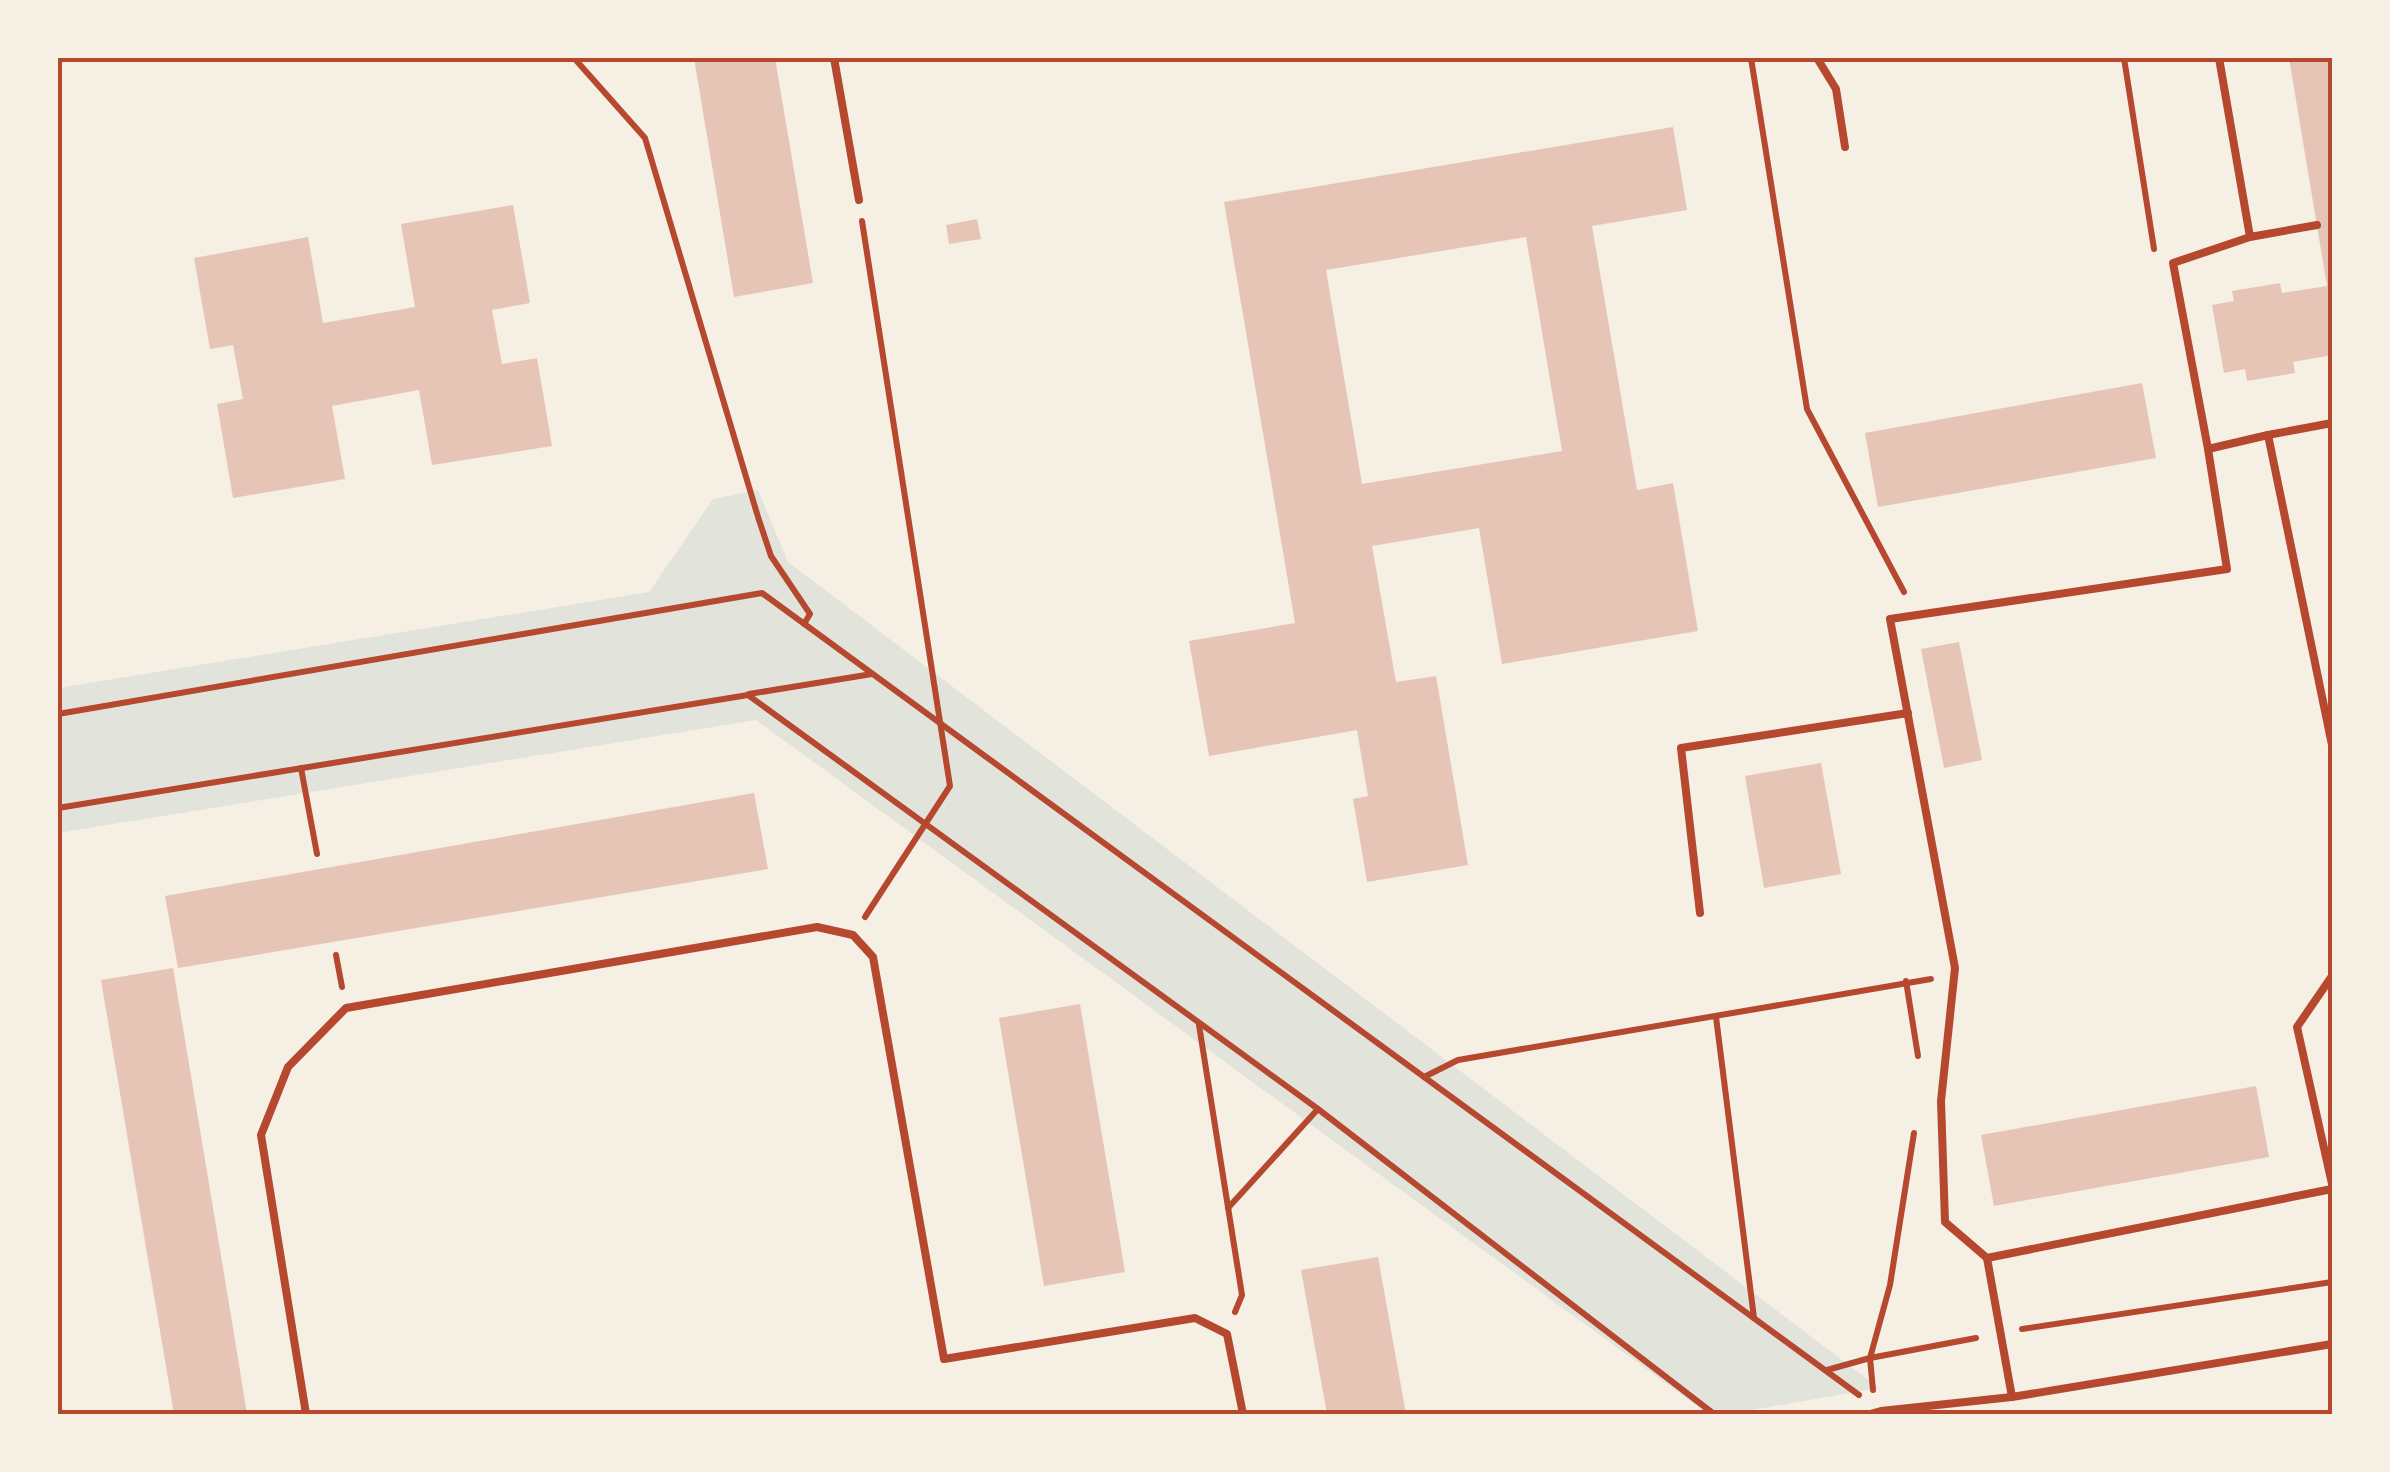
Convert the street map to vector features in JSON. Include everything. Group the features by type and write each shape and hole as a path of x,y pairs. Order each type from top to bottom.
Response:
{"lane":[{"path":"834,58 859,200"},
{"path":"1817,58 1836,89 1845,147"},
{"path":"2219,58 2250,237"},
{"path":"2012,1398 1988,1258 1945,1222 1942,1101 1955,968 1890,619 2228,569 2173,264 2250,237 2317,225"},
{"path":"2208,449 2332,422"},
{"path":"2268,435 2332,745"},
{"path":"1700,913 1681,748 1908,713"},
{"path":"306,1414 261,1135 288,1067 346,1008 817,927 853,935 872,957 944,1359 1195,1318 1227,1334 1243,1414"},
{"path":"1988,1258 2332,1186 2297,1028 2332,976"},
{"path":"1875,1410 2012,1398 2332,1344"}],"path":[{"path":"574,58 645,138 762,530 771,556 810,614 804,624"},
{"path":"1751,58 1807,409 1916,615"},
{"path":"853,935 950,786 859,200"},
{"path":"58,714 762,594 1875,1410"},
{"path":"58,808 872,674"},
{"path":"748,694 1318,1110 1714,1414"},
{"path":"301,768 318,854"},
{"path":"1424,1077 1458,1060 1811,1002 1906,981 1954,978"},
{"path":"1906,981 1919,1057"},
{"path":"1716,1017 1754,1318"},
{"path":"1199,1023 1242,1296 1227,1334"},
{"path":"1228,1208 1318,1110"},
{"path":"1875,1410 1870,1358 1890,1284 1914,1128"},
{"path":"1826,1371 1870,1358 2001,1333 2332,1282"}],"shaded area":[{"path":"758,490 788,562 1879,1388 1728,1414 1708,1414 756,720 58,833 58,688 649,592 713,499"}],"building":[{"path":"694,58 775,58 813,283 734,297"},
{"path":"2289,58 2332,58 2332,355 2293,362 2295,373 2247,381 2245,369 2224,373 2212,305 2234,301 2232,291 2280,283 2282,293 2327,286"},
{"path":"1673,127 1687,210 1592,226 1637,490 1673,483 1698,631 1502,664 1479,528 1372,546 1396,682 1436,676 1468,865 1367,882 1353,799 1368,796 1357,730 1209,756 1189,641 1295,623 1224,202","holes":["1526,237 1562,451 1362,484 1326,270"]},
{"path":"513,205 530,303 492,310 502,364 537,358 552,446 432,465 419,390 332,406 345,479 233,498 217,404 243,399 233,345 210,349 194,258 308,237 323,323 415,307 401,224"},
{"path":"977,219 981,239 949,244 946,225"},
{"path":"2142,383 2156,458 1878,507 1865,433"},
{"path":"1959,642 1982,760 1944,768 1921,649"},
{"path":"1821,763 1841,874 1764,888 1745,776"},
{"path":"754,793 768,869 178,968 165,896"},
{"path":"173,968 247,1414 174,1414 101,980"},
{"path":"1080,1004 1125,1272 1044,1286 999,1018"},
{"path":"2256,1086 2269,1157 1994,1206 1981,1135"},
{"path":"1378,1257 1406,1414 1327,1414 1301,1270"}]}
